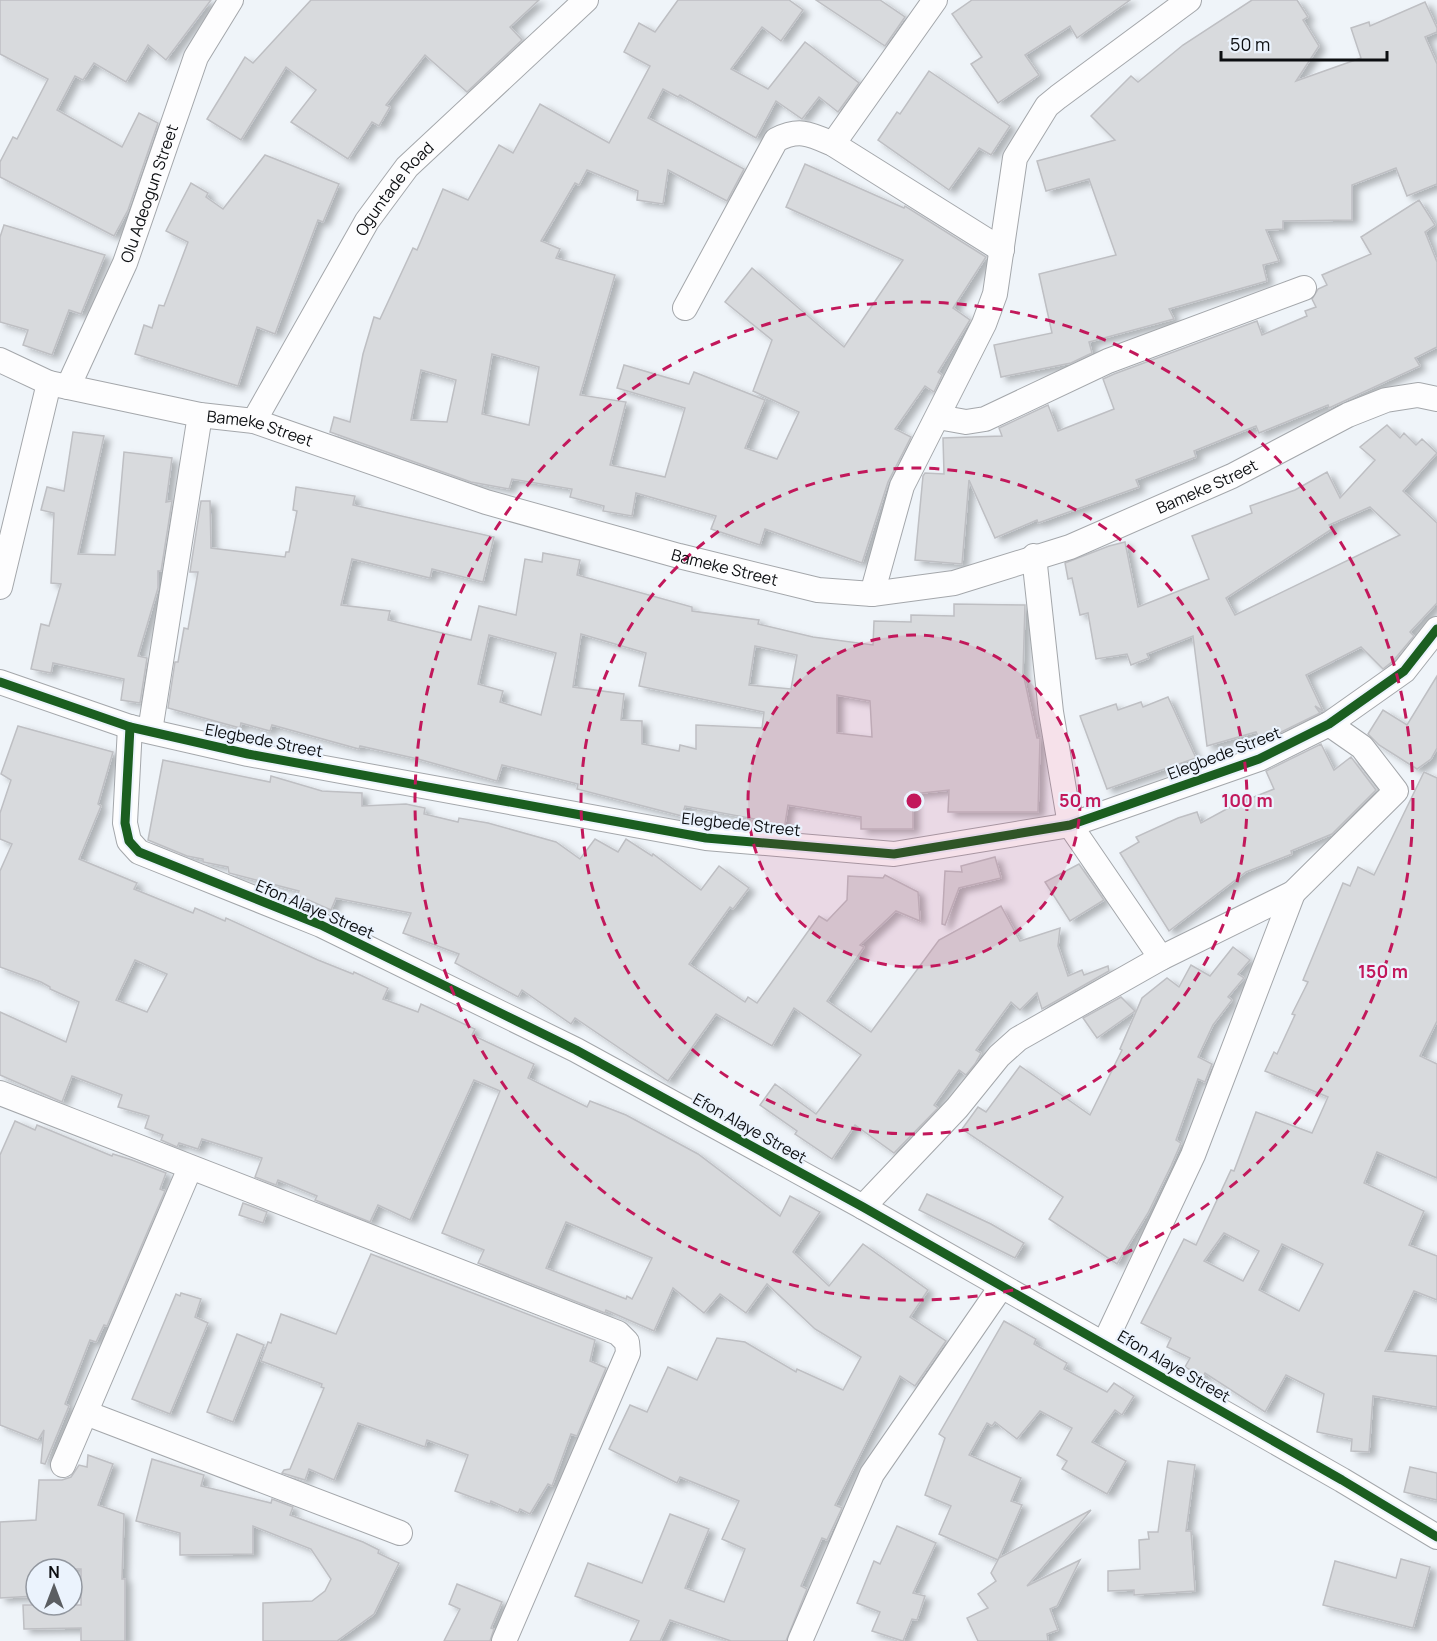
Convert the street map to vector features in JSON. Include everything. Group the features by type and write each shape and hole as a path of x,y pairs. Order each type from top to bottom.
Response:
{"street":[{"name":"Olu Adeogun Street","path":"0,587 58,385 125,263 196,57 231,0"},
{"name":"Oguntade Road","path":"254,421 367,221 407,167 586,0"},
{"path":"833,144 935,0"},
{"path":"872,594 902,486 938,417 995,294 1015,158 1047,106 1189,0"},
{"path":"685,308 776,140 791,132 810,134 833,144 1002,250"},
{"path":"938,417 966,422 985,419 1108,361 1304,288"},
{"name":"Bameke Street","path":"0,360 58,385 200,415 254,421 486,502 679,556 818,590 872,594 954,582 1034,556 1071,547 1233,476 1348,415 1386,400 1418,395 1437,399"},
{"name":"Efon Alaye Street","path":"200,415 140,729 125,823 129,841 139,852 321,925 555,1039 863,1207 1437,1537"},
{"path":"1034,556 1051,712 1070,825 1161,958"},
{"name":"Elegbede Street","path":"0,682 140,729 248,754 706,838 894,854 1070,825 1259,759 1329,724 1404,671 1437,629"},
{"path":"863,1207 957,1108 999,1056 1018,1039 1161,958 1293,893 1396,791 1362,747 1329,724"},
{"path":"1104,1344 1193,1155 1293,893"},
{"path":"0,1093 618,1333 627,1342 628,1353 504,1641"},
{"path":"63,1465 190,1168"},
{"path":"800,1641 872,1474 1000,1287"},
{"path":"86,1413 400,1533"}],"building":[{"path":"0,0 211,0 166,60 148,45 126,82 94,63 83,80 75,76 57,110 122,147 139,113 158,123 128,210 114,236 0,177 0,162 13,137 17,139 48,79 0,54"},
{"path":"311,0 539,0 510,27 522,40 467,92 425,55 386,105 390,107 379,126 372,122 348,159 291,122 316,90 286,67 241,140 207,119 245,57 253,63"},
{"path":"678,0 789,0 803,10 781,41 762,27 731,69 768,89 805,42 859,83 838,112 819,97 802,119 776,101 756,138 680,95 678,97 663,89 648,118 744,169 727,201 668,170 663,204 637,200 638,191 587,170 579,185 575,183 541,241 560,249 556,258 615,275 580,395 626,402 610,465 665,477 685,408 617,388 624,365 689,384 694,372 765,400 745,448 777,459 799,412 753,391 772,340 725,302 752,268 844,347 903,260 786,207 805,164 904,208 905,206 986,257 953,308 970,320 938,372 942,375 934,392 925,386 895,429 911,437 888,482 862,563 765,529 760,545 711,529 716,516 636,493 632,516 603,511 604,506 570,497 572,489 512,479 509,489 471,482 330,432 334,417 350,422 363,354 374,317 380,319 413,248 417,250 443,189 468,200 499,145 513,153 540,104 609,143 650,66 624,52 639,23 655,32","holes":["492,354 539,367 529,425 482,414","421,370 456,380 447,422 411,420"]},
{"path":"816,0 880,0 905,17 885,46"},
{"path":"972,0 1130,0 1077,38 1070,26 1025,55 1039,75 998,103 971,64 982,57 952,14"},
{"path":"1252,0 1297,0 1308,17 1303,20 1319,46 1296,81 1361,58 1351,28 1369,22 1370,26 1425,2 1437,28 1437,32 1425,37 1437,64 1437,184 1407,196 1396,168 1352,185 1352,220 1283,221 1283,229 1266,230 1279,261 1263,265 1267,281 1169,309 1174,319 1089,342 1092,353 1071,363 1001,377 994,345 1052,333 1039,274 1116,255 1089,179 1046,191 1037,161 1115,140 1091,116 1131,76 1138,82 1183,45"},
{"path":"929,71 1010,126 991,155 979,148 949,190 878,140 897,112 900,114"},
{"path":"265,155 339,184 323,222 318,220 275,334 257,327 238,386 135,354 144,325 152,328 159,305 164,306 188,242 166,231 191,183 208,193 206,197 223,209"},
{"path":"1419,200 1435,225 1425,232 1437,262 1437,347 1415,358 1420,366 1329,408 1328,405 1259,433 1256,426 1194,451 1196,457 1136,480 1139,487 1038,523 1037,520 995,538 969,480 962,564 915,560 923,476 925,473 944,474 943,438 1002,436 999,428 1048,405 1058,431 1114,409 1103,379 1257,321 1262,335 1307,316 1305,311 1316,307 1312,299 1318,289 1327,285 1322,275 1371,254 1361,237"},
{"path":"4,225 105,255 81,314 69,310 52,355 23,345 28,330 0,322 0,237"},
{"path":"1387,425 1400,438 1404,433 1416,445 1422,439 1437,453 1403,491 1437,523 1437,603 1410,632 1414,636 1393,661 1383,669 1361,647 1306,675 1323,711 1315,706 1320,713 1261,742 1256,732 1207,746 1193,636 1147,654 1149,658 1131,665 1127,654 1096,659 1088,613 1080,615 1072,578 1068,579 1065,563 1125,542 1138,607 1209,579 1192,536 1252,513 1250,506 1295,490 1327,472 1340,498 1375,460 1360,447","holes":["1370,507 1400,535 1235,615 1226,598 1332,529 1329,525"]},
{"path":"73,432 104,436 78,554 115,555 124,452 172,458 166,502 172,501 161,571 158,571 158,588 138,656 147,658 140,703 121,700 124,679 53,663 51,673 31,669 41,624 49,626 61,584 51,583 54,513 41,510 47,487 64,491"},
{"path":"296,487 355,496 353,505 494,537 483,582 432,569 430,578 352,559 341,605 390,611 388,620 471,640 479,606 516,615 525,559 542,562 543,553 580,560 577,575 692,607 692,611 759,620 758,624 813,637 873,645 874,621 911,622 911,615 954,616 954,604 1025,605 1023,673 1037,738 1040,738 1038,812 948,812 949,790 913,794 913,829 861,829 861,817 788,805 784,830 754,825 755,819 685,806 682,816 577,789 578,784 502,765 497,781 418,759 360,746 359,749 272,725 270,731 241,723 240,728 168,708 175,662 178,662 184,628 188,629 198,572 190,572 201,501 210,501 211,548 285,557 286,552 289,552 297,511 293,510","holes":["581,634 646,653 639,686 764,712 762,728 696,725 696,749 680,745 679,751 642,744 642,721 621,720 624,694 573,687","489,635 556,653 541,715 500,702 503,691 478,684","755,646 797,655 791,689 749,685","837,695 870,701 872,737 837,733"]},
{"path":"1437,676 1437,748 1431,759 1417,769 1379,745 1368,734 1383,710 1407,725"},
{"path":"1168,697 1196,758 1107,789 1080,716 1116,704 1118,710 1141,702 1143,707"},
{"path":"18,726 113,752 98,804 101,806 79,859 137,883 134,889 193,913 195,908 225,921 226,918 318,960 353,974 354,972 388,988 383,999 418,1012 421,1004 475,1029 472,1035 534,1064 528,1078 587,1107 590,1101 626,1115 698,1154 780,1216 790,1196 820,1212 793,1252 829,1286 863,1244 928,1290 910,1317 946,1341 915,1386 900,1376 835,1505 842,1508 827,1540 822,1538 801,1586 807,1589 786,1641 731,1641 670,1620 660,1641 630,1641 639,1621 575,1596 588,1563 642,1583 670,1514 709,1529 685,1588 724,1602 745,1549 722,1539 739,1501 680,1477 677,1483 609,1449 630,1405 647,1412 668,1367 697,1380 717,1338 745,1342 796,1372 797,1369 843,1390 861,1357 815,1329 767,1284 746,1313 720,1294 704,1313 673,1288 654,1331 606,1310 605,1313 478,1263 484,1250 442,1233 500,1091 474,1080 410,1220 378,1205 370,1222 315,1200 317,1196 278,1180 276,1185 255,1177 262,1158 202,1139 198,1149 179,1143 177,1147 161,1140 163,1135 145,1128 149,1116 118,1107 122,1095 72,1076 62,1102 0,1075 0,1012 66,1042 79,1002 50,989 41,982 0,967 0,871 12,844 0,839 0,813 11,780 1,774","holes":["135,960 167,974 147,1012 116,1000","566,1222 652,1258 632,1299 627,1296 626,1299 546,1268"]},
{"path":"1321,744 1334,770 1351,757 1376,790 1332,834 1291,851 1292,854 1246,872 1169,931 1120,853 1139,842 1136,837 1178,818 1197,812 1201,823 1234,805 1274,789 1266,771"},
{"path":"163,760 270,782 271,776 322,791 362,793 362,806 406,804 425,808 424,814 458,822 459,818 488,823 556,842 580,859 595,839 618,852 626,839 652,856 653,854 701,890 719,866 749,888 733,909 730,907 689,964 745,1002 748,997 757,1003 819,916 827,921 847,900 848,876 883,878 885,875 918,892 920,921 896,911 860,945 864,947 827,1001 871,1032 939,940 1001,906 1020,941 1060,928 1058,946 1068,976 1082,970 1084,975 1108,966 1109,971 1042,1009 1037,993 1020,1010 1011,1002 976,1050 981,1053 975,1064 966,1075 959,1070 934,1105 938,1108 894,1153 855,1125 832,1159 795,1134 797,1131 760,1105 775,1084 816,1114 861,1055 794,1008 772,1046 716,1014 668,1081 575,1018 571,1024 522,990 518,997 455,963 459,954 403,933 411,913 336,898 331,910 297,895 299,891 229,873 228,867 203,862 203,859 187,856 148,840"},
{"path":"1424,772 1437,778 1437,1021 1420,1056 1437,1064 1437,1178 1377,1152 1364,1183 1424,1211 1409,1245 1437,1256 1437,1300 1414,1291 1385,1351 1437,1356 1437,1407 1373,1396 1369,1452 1351,1451 1352,1439 1317,1432 1324,1394 1286,1375 1265,1412 1205,1373 1203,1377 1185,1367 1190,1358 1167,1347 1171,1338 1141,1323 1184,1239 1196,1245 1231,1170 1234,1171 1256,1112 1312,1133 1328,1097 1265,1071 1274,1052 1277,1054 1295,1015 1292,1014 1308,982 1303,980 1343,883 1350,886 1358,867 1374,875","holes":["1224,1233 1259,1251 1243,1281 1204,1261","1282,1244 1323,1264 1299,1311 1259,1290"]},
{"path":"995,857 1001,878 959,888 945,925 942,924 945,871 962,872 961,866"},
{"path":"1079,864 1104,900 1070,921 1045,882"},
{"path":"1233,947 1250,960 1238,974 1244,978 1228,997 1232,1000 1213,1025 1198,1057 1212,1064 1205,1082 1198,1079 1176,1140 1181,1143 1171,1166 1148,1213 1117,1264 1049,1219 1063,1197 962,1129 978,1107 986,1112 1020,1066 1090,1115 1122,1050 1120,1049 1142,998 1167,978 1179,987 1191,965 1210,976"},
{"path":"1121,997 1135,1011 1097,1038 1083,1018"},
{"path":"15,1121 35,1130 37,1125 112,1156 113,1154 166,1173 160,1189 165,1191 107,1326 104,1325 96,1342 90,1340 65,1404 69,1406 45,1464 41,1463 44,1430 38,1440 0,1425 0,1155"},
{"path":"927,1194 991,1224 1024,1243 1015,1258 919,1210"},
{"path":"243,1203 267,1212 263,1223 239,1215"},
{"path":"371,1254 595,1340 590,1361 606,1368 577,1436 571,1434 552,1486 548,1484 530,1514 520,1509 518,1513 491,1501 490,1504 455,1491 468,1455 427,1440 425,1447 358,1423 334,1480 309,1469 305,1480 282,1473 290,1469 324,1388 321,1387 322,1384 261,1361 268,1342 271,1343 281,1314 336,1334"},
{"path":"181,1293 201,1299 195,1317 208,1323 170,1414 132,1399 176,1294 180,1296"},
{"path":"1004,1321 1036,1339 1034,1344 1067,1363 1064,1369 1107,1392 1114,1383 1134,1396 1122,1415 1115,1410 1092,1442 1126,1461 1107,1494 1062,1469 1067,1461 1057,1455 1072,1428 1040,1411 1017,1439 995,1422 992,1426 987,1423 969,1455 1021,1478 1011,1501 1022,1505 998,1560 939,1534 951,1506 925,1495 945,1438 939,1434"},
{"path":"237,1334 264,1345 233,1422 207,1412"},
{"path":"88,1455 113,1464 98,1505 124,1514 122,1579 125,1579 125,1641 81,1641 81,1628 24,1629 23,1605 24,1617 84,1617 84,1557 24,1557 24,1597 0,1598 0,1522 36,1520 39,1480 62,1480 71,1477 79,1465 87,1467"},
{"path":"152,1459 204,1475 201,1486 271,1503 272,1499 293,1507 290,1515 363,1542 379,1550 378,1553 399,1563 374,1614 337,1641 263,1641 263,1603 312,1601 325,1591 331,1579 311,1549 253,1526 253,1554 180,1555 180,1533 136,1521"},
{"path":"1168,1461 1195,1465 1186,1531 1191,1531 1195,1591 1134,1595 1134,1590 1108,1591 1108,1571 1140,1569 1139,1540 1149,1539 1148,1532 1158,1532"},
{"path":"1410,1467 1437,1473 1437,1500 1404,1492"},
{"path":"1091,1510 1027,1586 1080,1560 1057,1606 1050,1609 1058,1630 1047,1634 1048,1641 978,1641 967,1618 988,1608 978,1594 996,1581 991,1573 999,1558"},
{"path":"897,1526 936,1543 913,1593 925,1596 917,1620 912,1619 903,1641 872,1631 880,1612 857,1603 874,1561 880,1564"},
{"path":"1401,1559 1430,1567 1413,1628 1323,1605 1335,1561 1396,1578"},
{"path":"457,1584 502,1602 491,1628 494,1629 490,1641 444,1641 460,1609 449,1604"}],"cycle path":[{"path":"0,682 130,727 248,754 706,838 894,854 1070,825 1259,759 1329,724 1404,671 1437,629"},
{"path":"130,727 125,823 129,841 139,852 321,925 576,1050 863,1207 1342,1480 1437,1537"}]}
